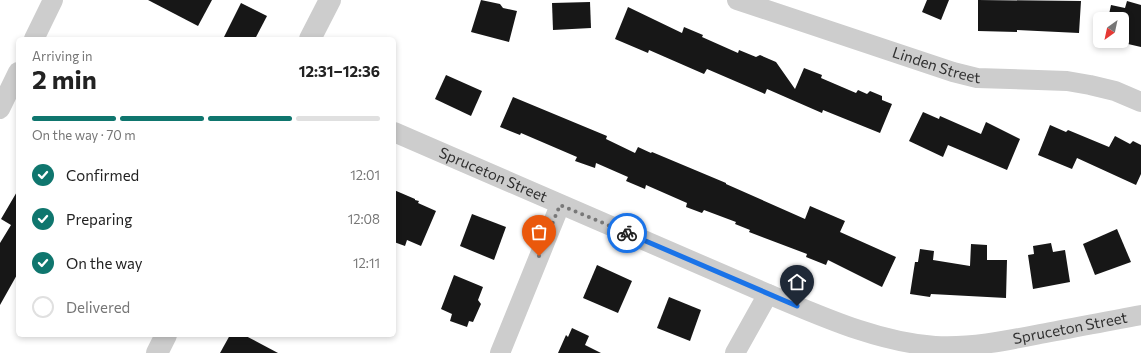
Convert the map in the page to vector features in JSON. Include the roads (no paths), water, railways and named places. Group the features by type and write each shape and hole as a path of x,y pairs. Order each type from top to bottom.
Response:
{"street":[{"path":"35,37 53,0"},
{"name":"Linden Street","path":"737,0 953,72 977,78 1067,81 1115,91 1141,102"},
{"path":"311,37 327,1"},
{"path":"0,109 16,76"},
{"name":"Spruceton Street","path":"396,133 768,294 827,318 888,338 934,346 961,346 997,342 1141,315"},
{"path":"500,353 560,205"},
{"path":"735,353 768,294"},
{"path":"157,353 165,337"}]}
